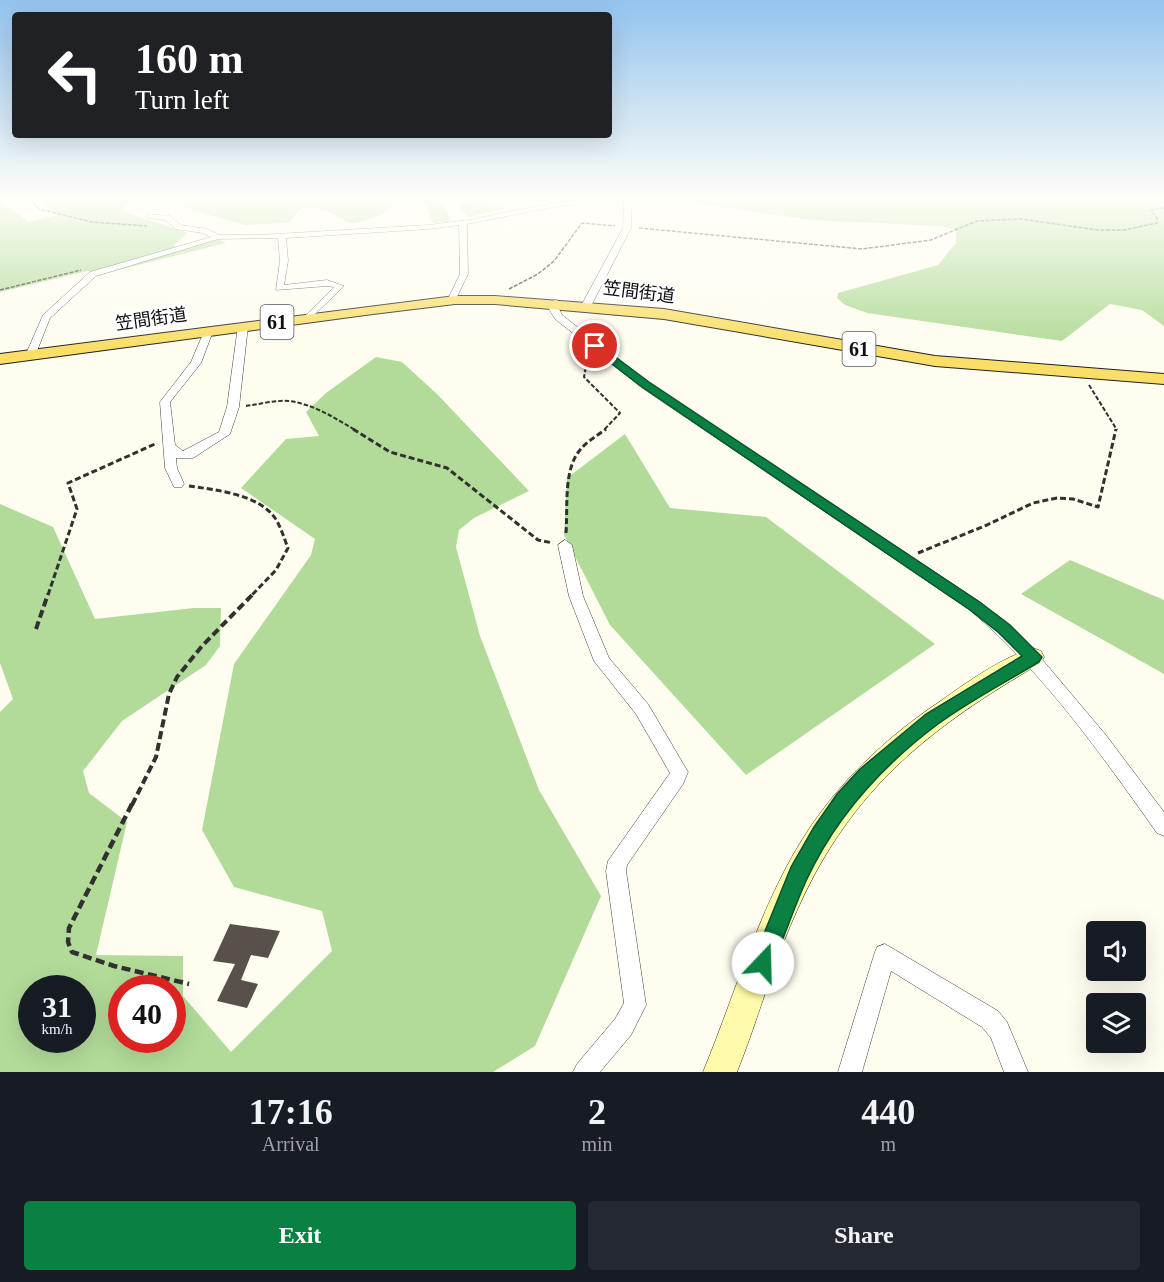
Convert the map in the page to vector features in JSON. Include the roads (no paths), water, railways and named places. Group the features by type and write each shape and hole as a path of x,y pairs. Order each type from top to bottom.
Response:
{"main road":[{"name":"笠間街道","path":"0,358 309,317 451,301 495,300 556,303 664,314 897,356 977,365 1164,379"}],"street":[{"path":"31,354 46,317 93,274 177,249"},
{"path":"283,249 284,261 279,288 327,283 340,286 309,317"},
{"path":"451,301 464,274 464,249"},
{"path":"586,306 616,249"},
{"path":"556,303 554,309 556,315 645,385 983,612 1034,657 1057,683 1164,827"},
{"path":"169,443 180,455 189,455 224,434 233,407 243,326"},
{"path":"178,484 171,468 165,402 196,363 208,331"},
{"path":"565,545 576,596 602,661 642,709 679,772 618,861 616,871 635,1005 623,1027 585,1072"},
{"path":"720,1072 798,874 821,834 844,801 866,775 932,719 1034,657"},
{"path":"850,1072 885,955 990,1019 999,1030 1016,1072"}]}
